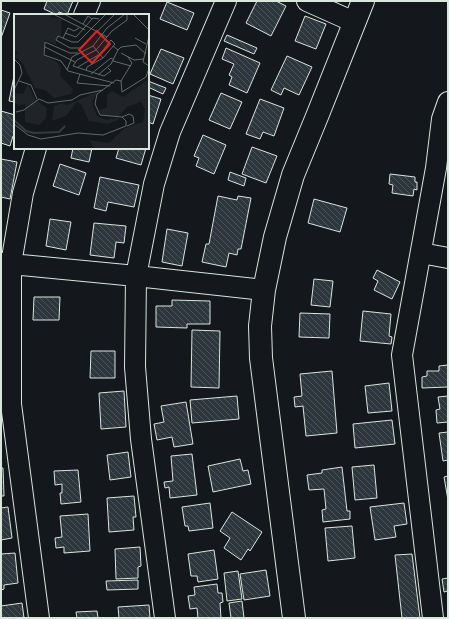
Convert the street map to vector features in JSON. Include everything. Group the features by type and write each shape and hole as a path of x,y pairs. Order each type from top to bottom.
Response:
{"street":[{"path":"84,14 90,1"},
{"path":"165,618 140,425 135,367 136,276 154,184 170,132 226,1"},
{"path":"307,1 354,22"},
{"path":"294,618 261,358 260,326 264,290 275,237 293,175 363,1"},
{"path":"433,618 402,355 436,168 442,119 448,102"},
{"path":"36,149 23,193 6,264 11,404 38,618"},
{"path":"421,253 448,258"},
{"path":"6,264 264,290"}],"building":[{"path":"47,1 73,1 67,14 59,12 58,14 55,14 44,9"},
{"path":"257,1 276,1 286,6 271,36 246,23"},
{"path":"167,2 194,13 187,30 160,19"},
{"path":"1,10 10,13 1,38"},
{"path":"305,16 326,24 316,49 295,41"},
{"path":"227,35 257,48 254,54 224,41"},
{"path":"226,48 260,63 247,93 229,85 232,77 229,75 234,64 222,59"},
{"path":"161,49 184,58 173,84 150,74"},
{"path":"287,56 312,67 299,95 284,88 281,95 271,90"},
{"path":"14,76 14,102 9,101"},
{"path":"149,81 166,88 163,94 149,87"},
{"path":"221,93 242,102 230,129 209,120"},
{"path":"149,95 161,99 153,124 149,122"},
{"path":"260,99 284,108 274,136 263,132 260,139 246,134"},
{"path":"1,111 14,115 14,136 10,146 1,143"},
{"path":"203,135 226,145 214,174 196,166 199,158 194,156"},
{"path":"252,147 277,156 266,183 242,174"},
{"path":"73,149 92,149 89,162 71,158"},
{"path":"119,149 146,149 141,165 116,158"},
{"path":"1,159 17,162 10,199 1,197"},
{"path":"60,164 86,173 79,195 53,186"},
{"path":"230,172 246,178 244,186 228,180"},
{"path":"390,174 415,177 415,182 417,182 417,190 414,189 413,196 392,193 393,185 389,184"},
{"path":"100,177 139,185 134,207 108,202 106,211 94,208"},
{"path":"218,196 237,200 238,196 251,198 241,249 238,249 237,255 229,253 226,267 202,262 206,244 209,244"},
{"path":"314,199 347,208 340,232 308,223"},
{"path":"50,219 71,222 66,250 46,246"},
{"path":"94,223 126,226 124,243 116,242 114,258 90,255"},
{"path":"167,229 188,233 182,266 162,262"},
{"path":"377,270 400,282 392,299 374,290 378,281 373,278"},
{"path":"314,279 333,281 330,307 311,305"},
{"path":"34,297 60,297 59,320 33,320"},
{"path":"172,300 210,301 210,324 187,324 187,328 156,327 156,306 172,306"},
{"path":"363,311 391,314 389,336 392,337 391,344 360,341"},
{"path":"300,313 330,314 329,338 299,337"},
{"path":"192,330 220,331 219,388 191,387"},
{"path":"91,351 115,351 115,378 90,378"},
{"path":"448,365 448,387 422,388 422,377 427,376 427,371 439,371 439,366"},
{"path":"332,371 337,433 306,436 303,406 295,407 294,397 302,396 300,374"},
{"path":"389,383 392,411 368,413 365,386"},
{"path":"124,391 126,427 101,429 99,393"},
{"path":"237,396 239,419 192,423 190,400"},
{"path":"448,396 448,422 437,423 436,410 440,409 438,397"},
{"path":"186,402 193,444 174,447 172,437 157,440 154,424 164,422 161,406"},
{"path":"392,420 395,444 355,448 353,424"},
{"path":"448,432 448,460 443,461 439,433"},
{"path":"128,452 131,477 110,480 107,455"},
{"path":"192,454 197,495 170,498 169,487 165,488 164,482 173,481 171,456"},
{"path":"240,459 243,471 248,470 251,484 213,492 208,466"},
{"path":"374,465 377,498 355,500 352,467"},
{"path":"342,467 347,511 350,511 350,519 323,522 322,510 326,509 324,489 309,490 307,475 322,473 322,470"},
{"path":"1,468 3,468 4,496 1,496"},
{"path":"78,470 81,502 61,504 60,493 62,493 62,484 55,485 54,471"},
{"path":"448,476 448,500 444,477"},
{"path":"134,496 136,517 133,517 134,530 109,532 107,498"},
{"path":"210,503 213,528 189,531 188,526 185,526 182,507"},
{"path":"404,503 407,524 394,526 396,537 375,540 370,507"},
{"path":"8,507 12,538 1,540 1,508"},
{"path":"232,512 262,532 250,551 248,549 241,560 224,548 230,538 220,531"},
{"path":"88,514 90,551 64,553 64,547 56,548 55,538 62,537 60,516"},
{"path":"352,526 355,558 328,561 325,528"},
{"path":"140,547 141,566 138,567 138,578 116,579 115,549"},
{"path":"214,550 218,579 198,582 197,576 191,576 188,554"},
{"path":"15,553 18,583 4,585 4,589 1,590 1,554"},
{"path":"412,554 420,618 402,618 395,555"},
{"path":"266,570 270,596 244,600 240,574"},
{"path":"238,571 242,599 227,601 224,573"},
{"path":"448,578 448,591 444,592 442,579"},
{"path":"138,580 138,589 107,590 106,581"},
{"path":"217,584 218,593 222,593 223,602 220,603 221,618 198,618 197,608 190,609 188,596 195,595 194,587"},
{"path":"242,601 244,618 231,618 229,603"},
{"path":"22,603 24,618 1,618 1,606"},
{"path":"149,605 150,618 119,618 118,607"},
{"path":"97,611 98,618 77,618 76,612"}]}
